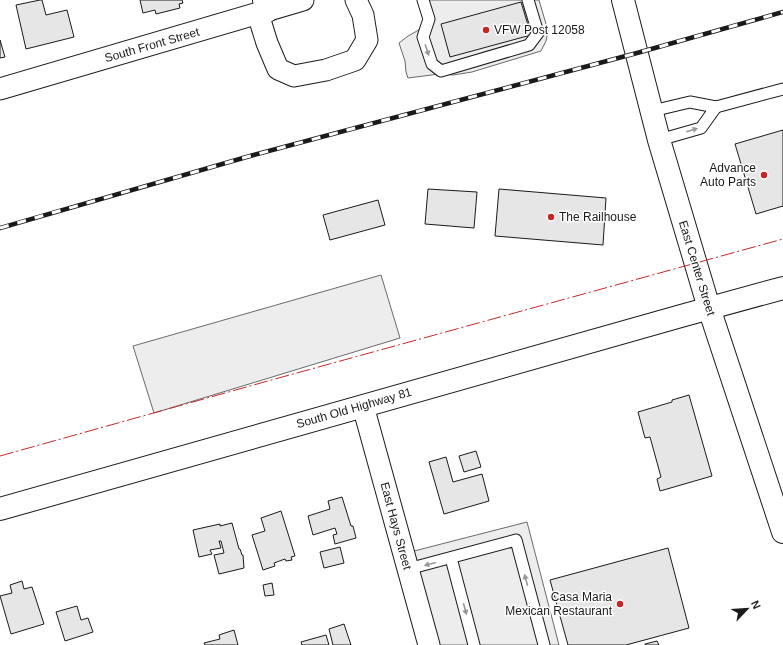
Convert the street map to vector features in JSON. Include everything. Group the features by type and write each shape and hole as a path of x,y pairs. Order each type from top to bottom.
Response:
{"street":[{"name":"South Front Street","path":"0,90 263,8 303,0"},
{"path":"263,8 267,43 278,69 294,76 326,70 355,60 367,40 363,15 356,0"},
{"name":"East Center Street","path":"623,0 659,140 709,308 779,509 783,532"},
{"name":"South Old Highway 81","path":"0,509 783,288"},
{"name":"East Hays Street","path":"363,406 429,645"}],"lane":[{"path":"423,0 429,19 422,37 432,64 441,71 529,45 538,33 528,0"},
{"path":"652,111 690,102 716,107 783,89"},
{"path":"659,140 702,128 716,107"},
{"path":"408,570 516,540 544,645"},
{"path":"451,558 474,645"}],"shaded area":[{"path":"419,0 539,0 548,31 546,41 541,51 472,72 453,75 439,74 408,78 405,61 399,43 421,28 425,19"},
{"path":"381,275 400,338 154,413 133,346"},
{"path":"527,522 559,645 439,645 414,551"}],"building":[{"path":"42,0 46,15 67,10 74,37 26,49 16,5"},
{"path":"140,0 182,0 183,3 179,4 180,8 156,14 155,10 143,13"},
{"name":"VFW Post 12058","path":"521,2 531,35 450,57 441,24"},
{"path":"0,40 5,57 0,58"},
{"name":"Advance Auto Parts","path":"783,130 783,206 756,214 735,144"},
{"path":"428,189 477,192 474,228 425,224"},
{"name":"The Railhouse","path":"499,189 606,198 603,245 495,236"},
{"path":"378,200 385,225 330,240 323,215"},
{"path":"689,395 712,476 660,491 657,479 661,477 650,437 645,438 638,412 672,402 672,400"},
{"path":"476,451 481,467 464,472 459,456"},
{"path":"446,457 453,482 482,474 489,501 444,514 429,462"},
{"path":"342,497 356,538 335,544 333,535 337,534 335,528 313,535 308,516 330,509 328,501"},
{"path":"281,511 295,556 291,557 292,560 286,561 285,559 274,563 275,566 263,570 252,535 265,531 261,518"},
{"path":"232,523 239,549 243,555 244,568 219,574 214,555 224,553 221,541 219,541 221,548 210,550 212,554 199,557 193,530"},
{"path":"340,547 344,563 324,568 320,552"},
{"name":"Casa Maria Mexican Restaurant","path":"668,548 689,628 626,645 568,645 550,580"},
{"path":"22,581 24,589 32,587 44,624 11,634 0,596 12,593 10,585"},
{"path":"272,583 274,595 265,596 263,585"},
{"path":"77,606 81,620 88,618 93,632 65,641 56,612"},
{"path":"344,624 351,645 333,645 329,629"},
{"path":"234,630 238,645 205,645 204,643 220,639 219,635"},
{"path":"326,635 329,645 302,645 301,642"},
{"path":"657,641 659,645 645,645 645,644"}],"railway":[{"path":"0,228 250,156 637,53 783,12"}],"power":[{"path":"0,456 783,239"}],"place":[{"name":"VFW Post 12058","path":"486,30"},
{"name":"Advance Auto Parts","path":"764,175"},
{"name":"The Railhouse","path":"551,217"},
{"name":"Casa Maria Mexican Restaurant","path":"620,604"}]}
